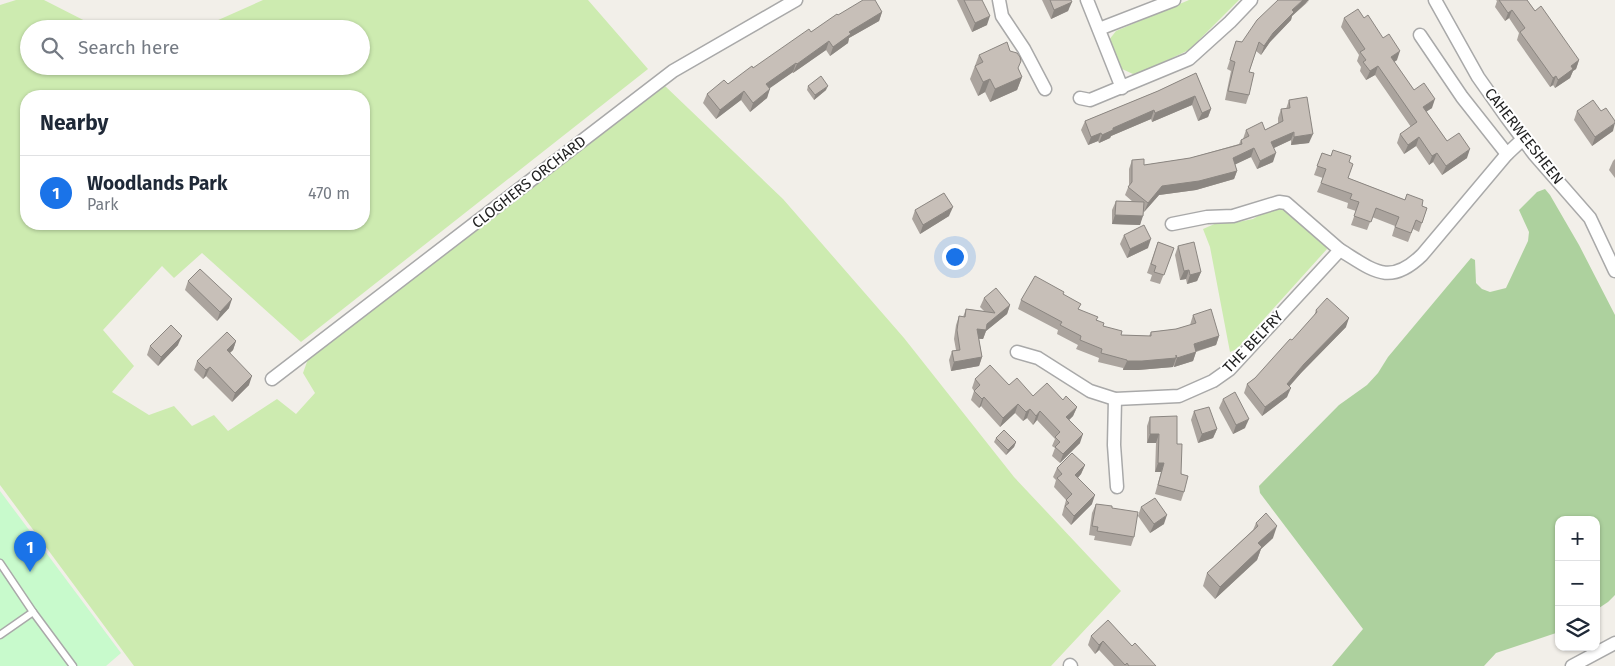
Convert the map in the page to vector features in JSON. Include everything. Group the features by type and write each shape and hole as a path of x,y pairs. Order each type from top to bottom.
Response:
{"street":[{"name":"CLOGHERS ORCHARD","path":"272,379 673,71 796,0"},
{"path":"999,0 1002,16 1024,49 1045,89"},
{"path":"1087,0 1122,88"},
{"path":"1099,29 1174,0"},
{"path":"1080,98 1090,100 1189,58 1230,22 1251,0"},
{"name":"CAHERWEESHEEN","path":"1435,0 1478,77 1523,139 1590,218 1615,271"},
{"path":"1420,35 1462,97 1507,154"},
{"path":"1172,224 1207,217 1233,216 1279,202 1286,203 1340,250 1371,269 1385,274 1398,272 1411,266 1422,255 1507,154 1523,139"},
{"name":"THE BELFRY","path":"1017,352 1038,358 1090,391 1115,400 1179,396 1230,369 1340,250"},
{"path":"1115,400 1114,445 1117,487"},
{"path":"1572,666 1615,643"}],"lane":[{"path":"0,563 73,666"},
{"path":"0,635 33,612"}],"green space":[{"path":"16,0 44,0 83,20 20,20 20,75 370,75 370,20 218,20 263,0 588,0 648,69 301,342 202,253 174,278 162,266 103,330 134,366 112,392 149,415 174,406 192,426 214,415 228,431 277,399 296,414 315,393 303,373 308,359 665,86 783,199 904,338 1014,477 1121,591 1051,666 134,666 0,485 0,5"},
{"path":"1189,0 1239,0 1189,50 1140,73 1133,74 1122,69 1109,40 1116,31"},
{"path":"1545,189 1550,195 1579,245 1615,315 1615,595 1600,607 1600,516 1555,516 1555,633 1496,653 1484,666 1332,666 1363,629 1260,493 1259,486 1339,405 1367,385 1471,258 1475,260 1476,283 1482,289 1490,292 1506,288 1528,241 1529,232 1519,210 1537,192"},
{"path":"1281,206 1326,246 1327,249 1237,349 1230,352 1210,247 1203,229 1219,222 1238,222 1253,219 1268,210"},
{"path":"0,491 121,653 106,666 0,666"}],"building":[{"path":"863,0 875,0 882,12 849,32 851,34 833,47 829,41 766,84 770,89 753,103 744,91 720,110 707,94 724,80 728,84 809,29 811,32 837,14"},
{"path":"964,0 982,0 990,16 975,23"},
{"path":"1050,0 1071,0 1072,2 1054,10"},
{"path":"1278,0 1303,0 1292,10 1294,12 1273,33 1264,46 1259,42 1249,72 1254,73 1249,95 1228,91 1235,62 1230,60 1236,41 1242,42 1257,20"},
{"path":"1499,0 1527,0 1535,11 1541,6 1579,60 1571,66 1573,69 1558,80 1556,76 1553,78 1520,32 1525,28 1512,10 1508,13"},
{"path":"1358,9 1364,18 1368,15 1383,38 1389,34 1400,51 1391,57 1414,90 1424,83 1435,99 1423,107 1447,141 1459,133 1470,149 1446,166 1437,153 1432,156 1419,137 1408,145 1400,134 1417,122 1378,66 1370,71 1363,62 1366,60 1360,52 1365,49 1344,18"},
{"path":"1007,42 1010,51 1017,53 1020,57 1021,61 1018,68 1022,77 995,89 990,79 983,82 975,66 983,62 979,55"},
{"path":"1196,73 1211,109 1202,113 1195,96 1155,113 1154,110 1113,128 1113,130 1102,135 1101,133 1091,137 1085,121"},
{"path":"821,76 828,86 815,95 808,86"},
{"path":"1307,97 1313,134 1294,137 1294,132 1271,142 1276,153 1260,161 1254,148 1233,158 1237,171 1199,181 1162,186 1148,203 1128,187 1132,182 1132,160 1144,159 1144,165 1190,158 1242,144 1241,140 1249,136 1246,130 1262,122 1265,130 1283,121 1281,109 1290,108 1289,100"},
{"path":"1593,100 1601,111 1606,108 1615,121 1615,123 1595,137 1577,111"},
{"path":"1333,150 1351,156 1349,162 1353,164 1348,178 1405,200 1407,194 1423,200 1422,206 1427,208 1422,223 1416,220 1411,233 1395,227 1399,217 1376,208 1371,222 1354,216 1359,202 1350,199 1352,194 1321,183 1326,169 1317,166 1322,153 1331,156"},
{"path":"944,193 953,207 923,225 915,210"},
{"path":"1116,201 1144,202 1143,216 1115,215"},
{"path":"1144,225 1151,239 1130,249 1124,235"},
{"path":"1158,242 1174,248 1164,275 1154,272 1156,266 1151,264"},
{"path":"1194,242 1201,272 1190,275 1189,270 1184,271 1178,246"},
{"path":"200,269 232,299 220,312 188,281"},
{"path":"1035,276 1081,304 1078,309 1098,317 1096,320 1104,323 1103,326 1122,331 1121,335 1151,336 1151,332 1176,329 1196,323 1193,315 1211,309 1219,336 1194,344 1196,352 1177,358 1176,355 1176,358 1127,361 1101,353 1102,349 1080,340 1081,336 1060,325 1062,322 1021,300"},
{"path":"996,288 1010,305 987,324 986,330 977,329 982,357 954,362 952,351 960,350 957,330 959,316 965,317 966,309 995,313 984,298"},
{"path":"1327,298 1349,318 1287,384 1291,388 1265,407 1247,384 1255,378 1290,339 1292,340"},
{"path":"171,325 182,336 161,357 150,346"},
{"path":"227,332 236,341 227,350 252,376 235,393 210,367 206,370 197,361"},
{"path":"990,365 1009,385 1017,378 1033,396 1047,383 1063,400 1066,396 1077,407 1066,417 1083,434 1063,454 1055,447 1060,442 1055,437 1060,432 1040,411 1036,416 1030,409 1026,412 1018,404 1003,418 984,397 982,399 974,391 980,385 975,379"},
{"path":"1235,392 1249,419 1236,425 1223,399"},
{"path":"1209,407 1217,429 1202,434 1194,411"},
{"path":"1177,416 1177,444 1182,444 1181,474 1188,476 1184,492 1158,485 1164,463 1158,463 1159,434 1150,434 1150,417"},
{"path":"1004,430 1016,442 1008,450 996,438"},
{"path":"1072,453 1085,465 1075,475 1095,495 1074,516 1065,506 1069,503 1066,500 1072,494 1057,478 1062,474 1057,468"},
{"path":"1155,498 1167,515 1154,524 1141,507"},
{"path":"1096,504 1138,512 1134,537 1097,531 1098,527 1092,526"},
{"path":"1266,513 1277,526 1258,543 1262,547 1220,587 1207,573 1258,526 1256,523"},
{"path":"1108,620 1132,646 1135,643 1156,666 1129,666 1127,663 1125,665 1103,641 1099,645 1091,636"}],"place":[{"name":"Woodlands Park","path":"30,572"}]}
